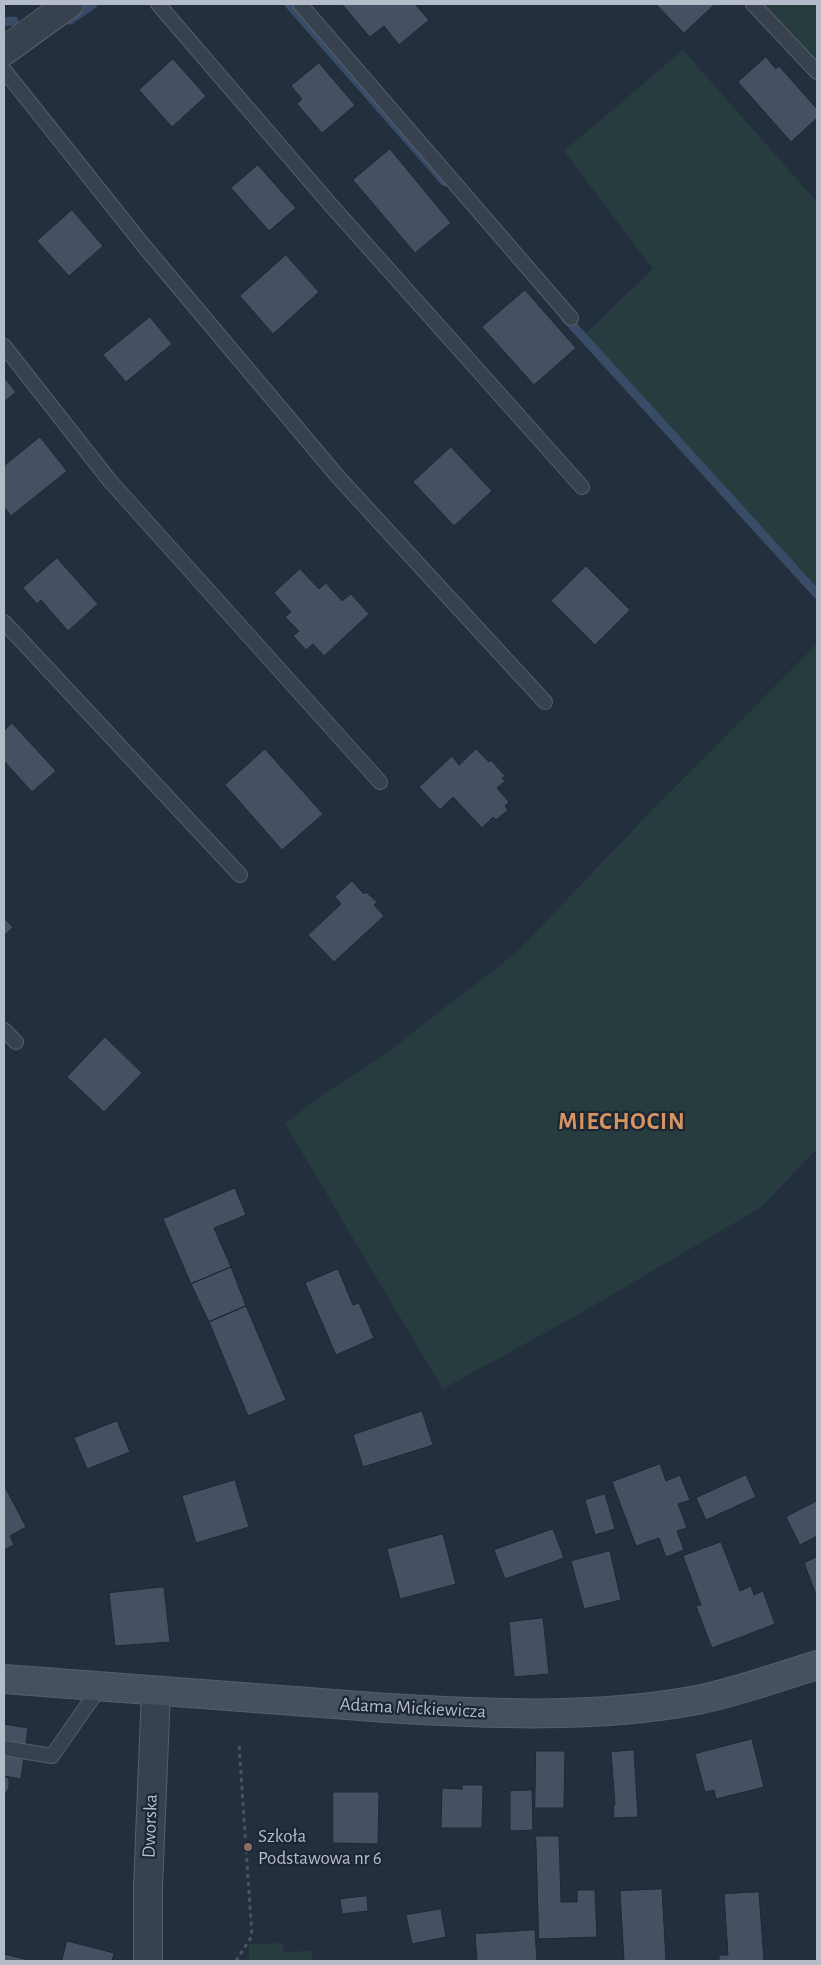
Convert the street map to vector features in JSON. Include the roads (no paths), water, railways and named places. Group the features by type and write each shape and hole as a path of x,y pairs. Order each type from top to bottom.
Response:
{"street":[{"path":"4,51 69,4"},
{"name":"Adama Mickiewicza","path":"4,1679 431,1711 562,1712 640,1708 698,1700 817,1665"},
{"name":"Dworska","path":"148,1961 148,1887 156,1691"}],"lane":[{"path":"158,4 329,203 582,486"},
{"path":"300,4 570,318"},
{"path":"754,4 817,72"},
{"path":"4,70 144,246 338,478 544,702"},
{"path":"4,346 110,481 380,782"},
{"path":"4,622 240,875"},
{"path":"4,1030 16,1042"},
{"path":"4,1748 52,1756 100,1687"}],"waterway":[{"path":"70,20 93,4"},
{"path":"289,4 445,182"},
{"path":"4,22 14,21"},
{"path":"565,317 817,594"}],"place":[{"name":"Szkoła Podstawowa nr 6","path":"248,1847"}],"district":[{"name":"MIECHOCIN","path":"622,1122"}]}
